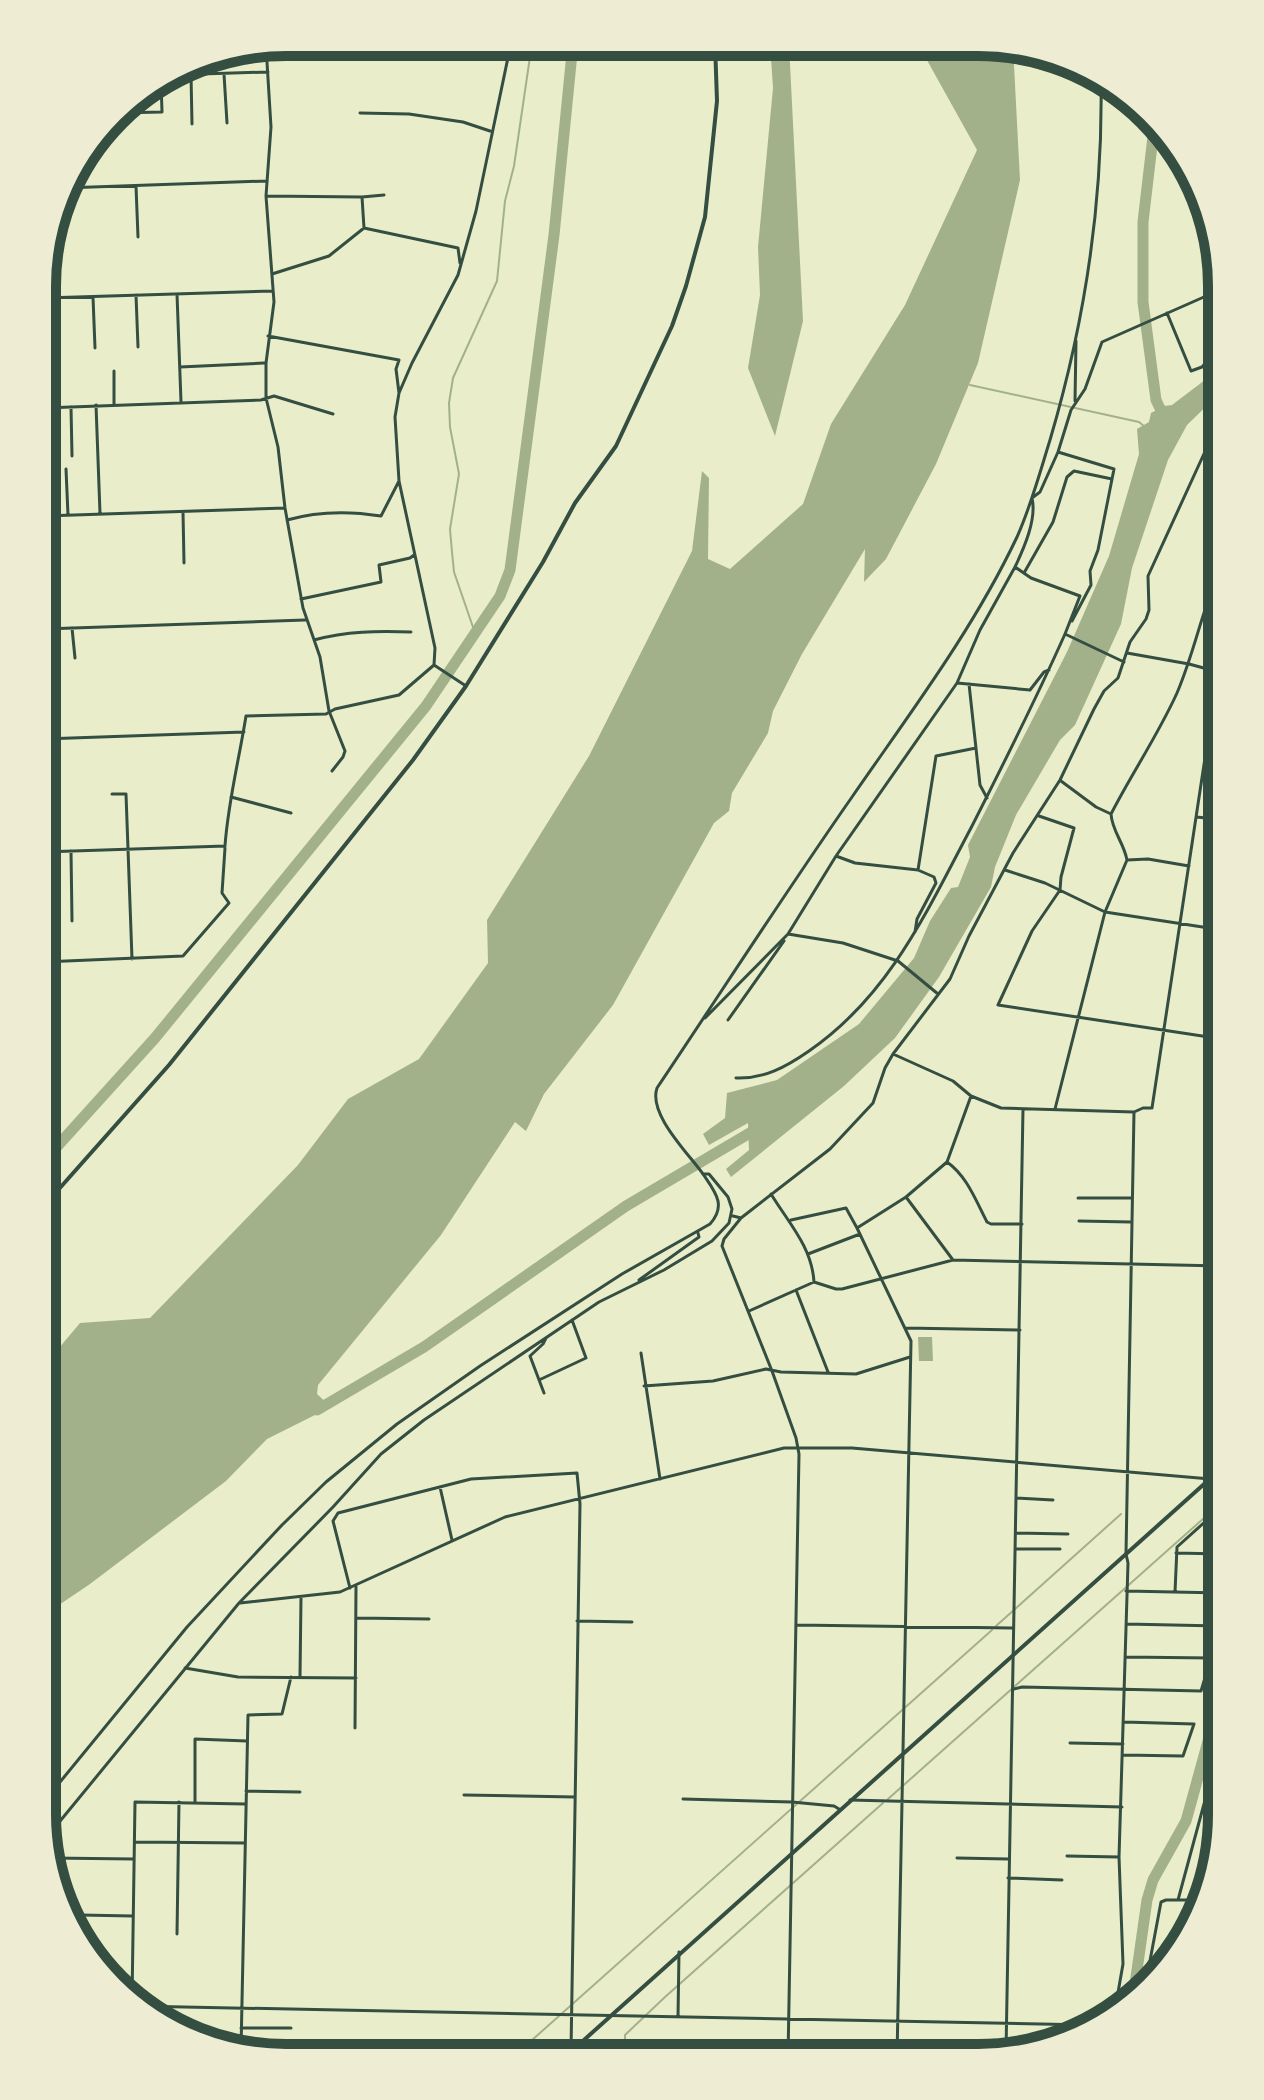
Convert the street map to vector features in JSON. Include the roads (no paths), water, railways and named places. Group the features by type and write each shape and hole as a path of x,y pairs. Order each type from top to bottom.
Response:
{"main road":[{"path":"56,1192 169,1065 387,794 466,686 543,562 575,503 616,446 672,326 696,252 707,202 717,101 715,56"},
{"path":"579,2044 1208,1480"}],"street":[{"path":"436,666 435,648 399,481 395,417 399,393 460,267 476,211 508,56"},
{"path":"267,57 270,142 266,196 274,302 268,336 266,398 278,447 285,508 305,620 320,657 329,711 345,751 332,771"},
{"path":"196,75 268,72"},
{"path":"224,74 227,123"},
{"path":"191,77 192,124"},
{"path":"56,1787 187,1627 326,1482 397,1424 469,1374 622,1274 698,1233 718,1216 721,1207 718,1196 662,1119 654,1097 657,1088 959,639 1018,536 1061,402 1075,338 1097,194 1101,92"},
{"path":"135,113 162,112 161,93"},
{"path":"360,113 409,114 463,122 491,131"},
{"path":"79,188 266,181"},
{"path":"136,186 138,237"},
{"path":"266,196 384,195"},
{"path":"362,197 364,228"},
{"path":"364,228 458,248 460,267"},
{"path":"271,274 329,256 364,228"},
{"path":"56,298 273,291"},
{"path":"177,294 181,403"},
{"path":"136,295 138,347"},
{"path":"1075,401 1085,389 1102,342 1208,295"},
{"path":"93,297 95,348"},
{"path":"1167,313 1191,371 1202,367 1208,360"},
{"path":"268,336 399,360 396,369 399,393"},
{"path":"1032,498 1040,492 1058,452 1075,401 1078,346 1075,338"},
{"path":"180,367 266,363"},
{"path":"114,371 114,405"},
{"path":"56,408 274,396 333,414"},
{"path":"96,405 100,514"},
{"path":"71,407 72,456"},
{"path":"788,2044 798,1447 772,1371 722,1246 741,1218 830,1149 873,1103 893,1054 950,979 969,936 1060,780 1104,691 1118,678 1130,642 1149,610 1148,576 1208,445"},
{"path":"736,1078 749,1079 778,1070 835,1033 859,1010 900,962 987,798 1091,585 1090,571 1098,550 1114,469 1058,452"},
{"path":"66,469 68,515"},
{"path":"1024,573 1053,522 1067,477 1074,471 1112,479"},
{"path":"287,520 347,512 381,516 399,481"},
{"path":"728,1020 788,934 836,856 957,683 980,630 1023,551 1034,508 1032,498"},
{"path":"56,516 285,508"},
{"path":"183,512 184,563"},
{"path":"301,599 381,582 379,565 415,555"},
{"path":"1015,567 1053,588 1080,596 1070,619 1072,621"},
{"path":"1054,1110 1105,912 1127,860 1111,814 1160,727 1189,664 1208,597"},
{"path":"56,629 305,620"},
{"path":"72,628 75,658"},
{"path":"314,640 369,630 411,632"},
{"path":"1068,635 1122,661"},
{"path":"1127,653 1208,669"},
{"path":"436,666 466,686"},
{"path":"56,962 183,956 229,903 222,893 227,809 246,716 326,714 369,700 399,695 436,666"},
{"path":"957,683 1030,690 1049,670"},
{"path":"969,684 980,785 987,798"},
{"path":"56,739 244,732"},
{"path":"918,870 936,756 976,748"},
{"path":"893,1054 953,1081 971,1096 1001,1108 1134,1112 1152,1108 1208,748"},
{"path":"1060,780 1096,807 1111,814"},
{"path":"112,794 126,794 132,959"},
{"path":"231,797 291,813"},
{"path":"1039,816 1074,828 1060,890 1032,931 998,1005 1208,1037"},
{"path":"1197,817 1208,818"},
{"path":"56,852 225,846"},
{"path":"71,851 72,921"},
{"path":"836,856 855,863 918,870 934,877 936,883 917,919 915,933"},
{"path":"1127,860 1148,859 1189,866"},
{"path":"1005,870 1060,890 1105,912 1208,928"},
{"path":"702,1020 788,934"},
{"path":"788,934 843,943 900,962 937,993"},
{"path":"857,1228 906,1197 947,1162 971,1096"},
{"path":"1006,2042 1023,1109"},
{"path":"1117,1996 1123,1964 1119,1857 1128,1563 1134,1112"},
{"path":"947,1162 957,1169 966,1182 987,1222 1022,1224"},
{"path":"57,1825 239,1603 381,1454 424,1420 599,1302 704,1248 729,1223 732,1216 728,1197 709,1174 703,1174"},
{"path":"771,1194 790,1221 807,1255 814,1282"},
{"path":"906,1197 953,1260"},
{"path":"1078,1198 1131,1198"},
{"path":"790,1221 846,1208 911,1341 897,2044"},
{"path":"732,1216 741,1218"},
{"path":"1079,1221 1131,1222"},
{"path":"636,1283 686,1248 699,1237 698,1233"},
{"path":"807,1255 860,1234"},
{"path":"749,1311 814,1282 836,1289 953,1260 1208,1266"},
{"path":"796,1290 829,1374"},
{"path":"539,1380 586,1358 572,1320"},
{"path":"905,1328 1020,1330"},
{"path":"544,1393 530,1356 546,1338"},
{"path":"641,1353 660,1479"},
{"path":"644,1386 713,1381 766,1369 856,1374 910,1357"},
{"path":"239,1603 328,1594 350,1588 505,1517 798,1447 1208,1480"},
{"path":"350,1588 333,1521 338,1513 471,1479 577,1473 571,2044"},
{"path":"440,1487 452,1540"},
{"path":"1016,1498 1053,1500"},
{"path":"1175,1592 1177,1547 1208,1520"},
{"path":"1016,1533 1068,1534"},
{"path":"1016,1549 1060,1549"},
{"path":"1176,1553 1208,1554"},
{"path":"355,1728 356,1586"},
{"path":"1126,1591 1208,1593"},
{"path":"300,1676 301,1597"},
{"path":"357,1618 429,1619"},
{"path":"577,1621 632,1622"},
{"path":"1126,1624 1208,1626"},
{"path":"796,1625 1013,1628"},
{"path":"1125,1657 1208,1658"},
{"path":"185,1668 238,1677 356,1678"},
{"path":"1014,1689 1201,1691 1208,1668"},
{"path":"241,2039 248,1715 282,1714 291,1677"},
{"path":"1123,1722 1194,1724 1183,1756 1123,1755"},
{"path":"195,1802 195,1739 247,1741"},
{"path":"1070,1743 1123,1744"},
{"path":"1178,1900 1208,1789"},
{"path":"246,1791 300,1792"},
{"path":"464,1795 575,1797"},
{"path":"683,1799 792,1802 839,1809"},
{"path":"850,1800 1122,1807"},
{"path":"132,1985 135,1802 246,1804"},
{"path":"177,1934 179,1802"},
{"path":"135,1842 245,1843"},
{"path":"1067,1856 1119,1857"},
{"path":"60,1858 134,1859"},
{"path":"957,1858 1008,1859"},
{"path":"1008,1878 1062,1880"},
{"path":"1148,1969 1158,1907 1166,1900 1191,1900"},
{"path":"80,1915 133,1916"},
{"path":"678,2017 679,1952"},
{"path":"1149,1962 1154,1962"},
{"path":"162,2007 1069,2025"},
{"path":"241,2028 291,2028"}],"waterway":[{"path":"475,633 454,572 450,529 459,474 449,403 453,378 497,281 505,201 514,166 530,56"},
{"path":"56,1148 155,1038 426,706 500,596 510,570 554,235 572,56"},
{"path":"1153,137 1143,222 1143,302 1156,400 1165,419"},
{"path":"970,385 1139,422 1145,427"},
{"path":"317,1410 424,1347 626,1206 760,1127"},
{"path":"996,1626 1121,1514"},
{"path":"888,1799 1208,1514"},
{"path":"528,2044 992,1630"},
{"path":"1135,1982 1147,1900 1153,1880 1186,1821 1208,1741"},
{"path":"625,2044 625,2035 665,1997 883,1803"}]}
